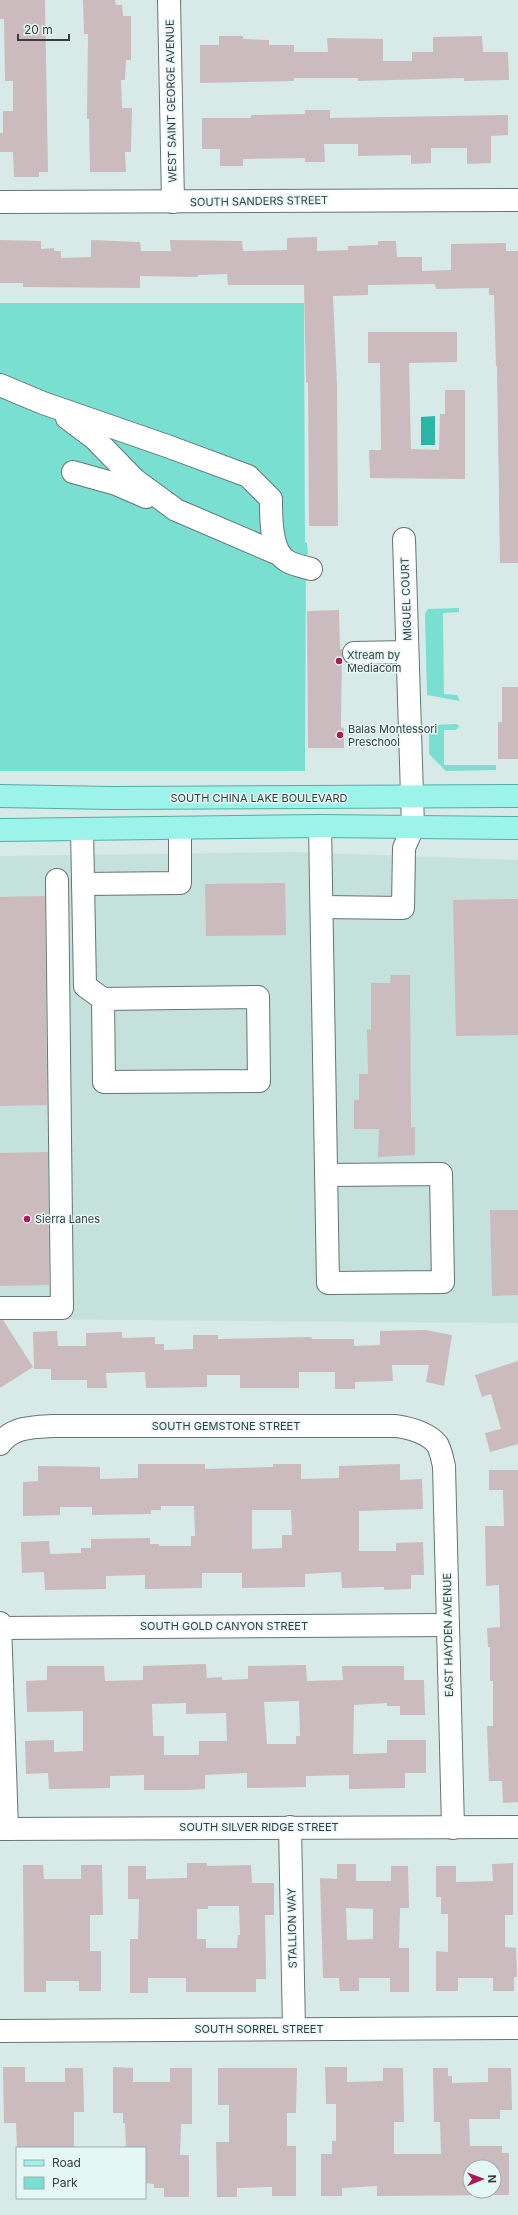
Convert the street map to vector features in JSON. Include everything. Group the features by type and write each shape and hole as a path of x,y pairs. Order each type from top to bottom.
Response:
{"main road":[{"name":"SOUTH CHINA LAKE BOULEVARD","path":"0,796 113,798 518,796"},
{"path":"0,830 320,826 518,828"}],"street":[{"name":"WEST SAINT GEORGE AVENUE","path":"169,0 173,202"},
{"name":"SOUTH SANDERS STREET","path":"0,202 518,200"},
{"path":"0,385 43,403 248,476 271,499 272,530 281,555"},
{"path":"43,403 67,418 95,439 135,480 176,510"},
{"path":"73,472 116,484 281,555 287,561 311,569"},
{"name":"MIGUEL COURT","path":"404,539 413,827"},
{"path":"354,653 407,652"},
{"path":"320,826 322,907 326,1176 328,1283 443,1282 441,1174 326,1176"},
{"path":"322,907 403,908 404,848 413,827"},
{"path":"83,884 180,883 180,828"},
{"path":"82,829 84,986 103,999 258,997 259,1081 104,1082 103,999"},
{"path":"0,1308 62,1308 57,880"},
{"name":"SOUTH GEMSTONE STREET","path":"6,1438 22,1428 52,1426 396,1426 411,1428 437,1444"},
{"name":"EAST HAYDEN AVENUE","path":"437,1444 444,1466 453,1828"},
{"path":"0,1623 3,1830"},
{"name":"SOUTH GOLD CANYON STREET","path":"0,1628 448,1625"},
{"name":"SOUTH SILVER RIDGE STREET","path":"3,1830 290,1827 518,1827"},
{"name":"STALLION WAY","path":"290,1827 294,2029"},
{"name":"SOUTH SORREL STREET","path":"0,2031 518,2028"}],"shaded area":[{"path":"435,416 435,445 421,445 421,417"},
{"path":"292,852 518,860 518,1323 0,1319 0,856"}],"green space":[{"path":"0,303 304,303 305,542 307,543 308,553 306,557 305,771 0,771"},
{"path":"459,608 459,612 443,613 444,694 457,695 460,701 427,695 425,614 428,609"},
{"path":"457,724 459,726 456,730 444,730 444,765 496,765 496,770 446,771 429,754 429,727 433,725"}],"building":[{"path":"0,0 45,0 48,172 39,172 39,177 14,177 13,152 0,152 0,133 3,133 3,111 13,111 13,81 5,81 4,19 0,19"},
{"path":"83,0 115,0 116,5 122,5 123,16 131,16 131,60 126,60 125,80 121,80 122,108 132,108 131,152 125,152 126,172 90,172 89,119 87,119 88,34 84,34"},
{"path":"219,36 243,36 243,39 269,40 269,45 294,45 294,52 328,52 327,38 383,39 383,61 412,61 412,52 433,52 433,37 482,36 483,52 508,52 509,80 464,81 464,78 358,81 358,78 294,78 294,81 200,83 200,45 219,45"},
{"path":"305,110 330,110 330,118 508,115 508,135 491,136 491,163 467,164 467,148 431,148 431,163 411,164 411,155 358,156 358,144 324,144 325,162 305,162 305,158 243,159 243,166 220,166 220,149 202,149 202,118 251,118 251,115 305,114"},
{"path":"317,237 317,251 348,250 348,246 378,245 378,241 396,241 397,257 422,257 422,271 451,270 451,244 506,243 506,251 518,251 518,563 500,563 497,366 494,295 489,295 489,288 436,289 435,284 368,285 368,295 333,296 337,386 338,526 309,526 308,382 306,383 304,285 228,285 227,274 198,275 198,277 140,276 140,288 23,287 23,283 0,283 0,240 41,241 41,249 54,248 54,251 61,251 61,258 91,257 91,240 140,242 141,251 171,251 170,240 242,241 243,251 287,250 287,238"},
{"path":"368,332 457,332 457,362 409,363 411,449 439,450 440,414 445,414 445,390 465,390 465,479 370,478 369,450 381,450 380,363 368,363"},
{"path":"339,610 340,649 342,649 341,727 344,729 344,748 308,748 307,611"},
{"path":"502,687 518,687 518,759 498,759 498,722 502,722"},
{"path":"285,883 286,935 206,936 205,884"},
{"path":"45,896 47,1105 0,1106 0,897"},
{"path":"518,899 518,1035 456,1036 453,900"},
{"path":"391,975 410,975 411,1128 415,1127 415,1155 378,1157 379,1129 354,1129 354,1100 359,1100 359,1074 368,1074 367,1029 371,1030 371,983 390,983"},
{"name":"Sierra Lanes","path":"48,1152 49,1285 0,1286 0,1153"},
{"path":"490,1210 518,1210 518,1295 492,1296"},
{"path":"0,1320 3,1320 33,1367 0,1388"},
{"path":"425,1330 452,1335 444,1386 426,1382 429,1365 392,1365 393,1381 355,1382 355,1389 335,1389 335,1372 299,1372 299,1388 240,1388 240,1375 207,1375 207,1387 146,1388 145,1372 106,1373 107,1388 87,1388 87,1380 51,1380 51,1369 34,1369 33,1332 57,1331 58,1346 86,1346 86,1333 122,1332 122,1338 155,1337 155,1344 164,1344 164,1350 193,1349 193,1335 218,1335 218,1339 311,1337 312,1339 354,1339 354,1346 380,1345 380,1331"},
{"path":"518,1361 518,1444 490,1452 485,1433 501,1429 491,1394 482,1397 475,1375"},
{"path":"138,1464 205,1464 205,1469 273,1467 273,1464 301,1464 301,1479 339,1478 339,1466 400,1464 400,1480 422,1479 423,1509 359,1511 359,1551 396,1551 396,1543 423,1542 424,1575 411,1575 411,1589 384,1590 384,1587 342,1588 341,1572 305,1574 305,1587 242,1588 242,1573 202,1573 202,1588 145,1589 145,1575 106,1576 106,1589 45,1590 44,1572 22,1573 21,1542 49,1541 50,1554 81,1553 81,1548 91,1548 91,1539 150,1538 150,1544 159,1544 159,1546 191,1546 191,1536 195,1536 194,1506 161,1506 161,1510 151,1510 151,1514 92,1515 92,1507 60,1507 60,1515 23,1516 23,1482 38,1481 38,1466 100,1467 100,1479 138,1478","holes":["252,1510 291,1510 292,1535 282,1535 282,1548 252,1549"]},
{"path":"489,1470 518,1470 518,1802 503,1803 502,1781 489,1781 487,1726 493,1726 493,1681 490,1681 490,1647 488,1647 487,1628 500,1627 499,1585 486,1586 485,1526 504,1526 503,1490 489,1490"},
{"path":"206,1664 207,1678 222,1677 222,1680 248,1679 248,1666 306,1665 307,1681 343,1680 342,1666 404,1666 404,1680 424,1680 425,1715 400,1715 400,1706 387,1706 387,1703 354,1705 353,1754 387,1753 387,1740 426,1740 426,1773 405,1773 405,1788 349,1789 349,1775 306,1776 306,1787 247,1788 247,1773 205,1775 205,1789 187,1790 144,1790 144,1775 110,1776 110,1788 49,1789 48,1773 26,1774 25,1741 54,1740 54,1752 83,1751 83,1711 27,1712 26,1681 47,1680 47,1666 104,1666 105,1681 143,1680 143,1666","holes":["299,1701 300,1736 296,1736 296,1744 267,1744 264,1702","186,1703 186,1714 226,1713 227,1741 199,1741 199,1755 164,1755 164,1736 153,1736 152,1704"]},
{"path":"187,1863 207,1863 207,1866 251,1865 252,1883 274,1883 274,1915 265,1915 266,1979 256,1979 256,1992 186,1992 186,1978 148,1978 148,1993 130,1993 130,1939 138,1939 139,1899 128,1899 128,1866 146,1866 146,1879 187,1878","holes":["208,1906 239,1906 240,1935 238,1935 237,1948 206,1948 206,1939 197,1939 197,1909 208,1909"]},
{"path":"513,1863 513,1915 505,1915 505,1947 516,1948 517,1977 514,1977 514,1991 493,1991 493,1978 458,1978 458,1991 436,1991 436,1951 448,1952 448,1914 441,1914 441,1897 436,1897 436,1866 456,1866 456,1882 493,1881 492,1864"},
{"path":"337,1864 356,1864 356,1881 391,1881 391,1866 408,1866 409,1908 400,1908 399,1948 409,1948 409,1992 390,1992 390,1978 359,1978 359,1991 340,1991 339,1978 323,1978 320,1878 337,1879","holes":["346,1908 373,1909 373,1939 347,1940"]},
{"path":"23,1865 43,1865 44,1879 81,1879 81,1865 102,1865 103,1915 90,1915 90,1951 101,1951 101,1991 79,1991 79,1981 46,1981 46,1992 24,1992"},
{"path":"3,2067 25,2067 25,2082 65,2082 65,2068 83,2068 84,2112 74,2112 74,2147 17,2147 16,2123 4,2123"},
{"path":"113,2067 133,2068 133,2082 170,2082 170,2068 192,2068 192,2124 181,2124 180,2155 189,2155 189,2197 164,2197 164,2188 154,2188 154,2184 146,2183 146,2147 126,2147 123,2113 113,2113"},
{"path":"325,2067 347,2067 347,2082 383,2081 383,2068 403,2068 404,2122 394,2122 394,2154 441,2154 440,2122 434,2122 433,2068 448,2068 448,2076 452,2076 452,2083 488,2082 488,2068 511,2068 512,2110 500,2110 500,2119 469,2119 470,2146 502,2146 502,2153 509,2153 509,2195 502,2195 502,2159 462,2159 462,2195 377,2196 377,2186 342,2188 342,2196 321,2196 321,2154 332,2154 332,2141 336,2141 336,2104 326,2104"},
{"path":"218,2068 297,2068 296,2113 287,2113 287,2146 296,2146 296,2196 272,2196 272,2187 237,2188 237,2197 217,2197 216,2142 229,2142 229,2105 218,2105"}],"place":[{"name":"Xtream by Mediacom","path":"339,661"},
{"name":"Balas Montessori Preschool","path":"340,735"},
{"name":"Sierra Lanes","path":"27,1219"}]}
